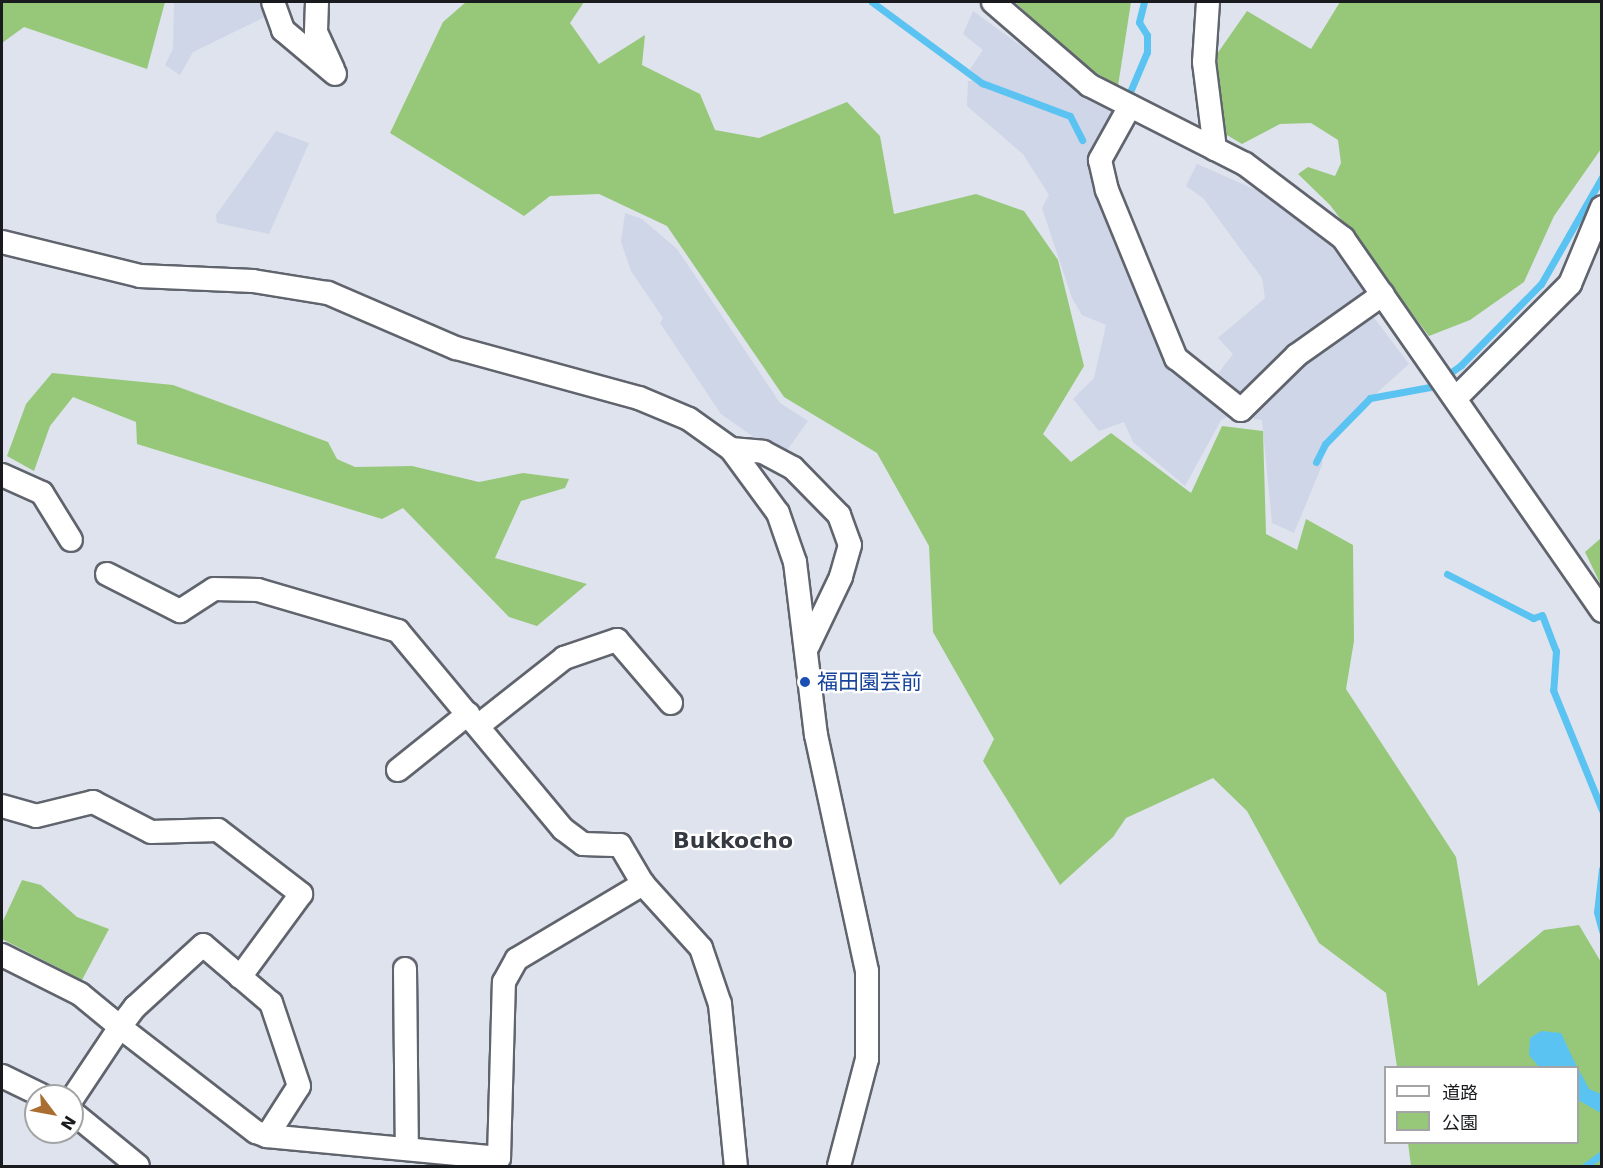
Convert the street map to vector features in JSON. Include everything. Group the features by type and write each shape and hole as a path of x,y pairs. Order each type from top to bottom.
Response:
{"street":[{"path":"273,2 283,30 335,74 316,32 317,2"},
{"path":"993,2 1089,85 1215,149 1284,191 1343,238 1457,397 1602,611"},
{"path":"1208,2 1204,62 1215,149"},
{"path":"1130,106 1100,160 1107,190 1176,358 1241,410 1297,355 1383,294"},
{"path":"1457,397 1570,284 1602,207"},
{"path":"2,242 140,276 253,281 328,293 456,348 639,398 689,419 731,449 778,513 795,562 808,646 816,735 867,971 870,1012 867,1059 839,1167"},
{"path":"731,449 763,452 793,468 839,515 850,545 841,576 808,646"},
{"path":"2,475 42,493 71,540"},
{"path":"107,574 180,611 214,589 258,590 398,631 563,829 584,844 620,845 643,884 701,948 714,978 736,1167"},
{"path":"398,770 564,658 617,640 671,703"},
{"path":"2,806 36,816 93,802 151,832 218,830 301,894 240,977"},
{"path":"2,955 80,994 120,1027 267,1136 499,1158 504,982 517,959 643,884"},
{"path":"82,1084 120,1027 203,945 271,1003 299,1086 267,1136"},
{"path":"405,969 407,1149"},
{"path":"2,1076 24,1087"},
{"path":"84,1122 138,1167"}],"shaded area":[{"path":"174,2 269,2 269,15 193,52 180,75 165,65 173,49"},
{"path":"973,11 1115,114 1087,160 1175,367 1213,380 1233,354 1218,338 1265,298 1262,278 1203,198 1186,186 1197,164 1297,208 1329,239 1368,291 1372,315 1409,364 1324,440 1322,465 1294,533 1272,523 1262,420 1231,415 1221,420 1185,486 1133,442 1124,422 1099,431 1073,399 1094,378 1106,325 1082,315 1072,298 1042,208 1049,195 1023,154 967,106 968,81 983,81 970,69 983,50 963,34"},
{"path":"276,131 309,143 269,234 217,223 216,215"},
{"path":"625,213 642,219 677,249 780,403 808,421 782,457 721,414 660,323 663,318 631,271 621,242"}],"green space":[{"path":"2,2 165,2 147,69 24,27 2,43"},
{"path":"466,2 584,2 570,23 599,64 645,35 642,65 700,94 715,130 759,138 847,102 880,136 894,214 976,194 1024,211 1058,260 1084,366 1043,434 1071,462 1111,433 1191,493 1222,426 1263,431 1266,534 1297,550 1306,519 1353,545 1354,641 1346,689 1456,857 1478,986 1544,930 1579,925 1601,962 1601,1166 1411,1166 1408,1144 1579,1144 1579,1066 1397,1066 1386,993 1319,943 1247,811 1213,778 1126,818 1113,837 1060,885 983,761 994,739 933,632 929,546 877,453 784,397 667,226 599,194 550,196 524,216 390,133 443,22"},
{"path":"1015,2 1131,2 1118,86 1080,63"},
{"path":"1340,2 1601,2 1601,149 1554,216 1524,282 1470,320 1429,336 1330,205 1298,174 1308,167 1335,176 1341,163 1338,140 1311,123 1280,124 1242,144 1222,132 1217,54 1247,11 1311,49"},
{"path":"52,373 173,385 328,442 337,459 355,467 412,466 479,482 523,473 569,479 565,488 521,501 495,558 587,584 537,626 509,617 403,508 382,519 137,444 136,422 73,397 50,426 34,471 7,456 26,404"},
{"path":"1601,538 1601,585 1585,552"},
{"path":"22,880 41,885 77,917 109,929 82,980 2,939 2,923"}],"water":[{"path":"1541,1031 1561,1033 1577,1066 1538,1066 1529,1055 1530,1038"},
{"path":"1579,1070 1589,1089 1601,1094 1601,1113 1579,1101"}],"waterway":[{"path":"872,2 982,83 1070,116 1082,140"},
{"path":"1130,92 1147,52 1147,35 1139,22 1144,2"},
{"path":"1316,462 1325,444 1370,398 1430,387 1461,365 1541,284 1602,177"},
{"path":"1447,574 1533,618 1542,615 1556,651 1553,690 1602,810"},
{"path":"1602,869 1597,912 1602,931"},
{"path":"1585,1166 1602,1154"}],"place":[{"name":"福田園芸前","path":"805,682"}],"district":[{"name":"Bukkocho","path":"733,841"}]}
